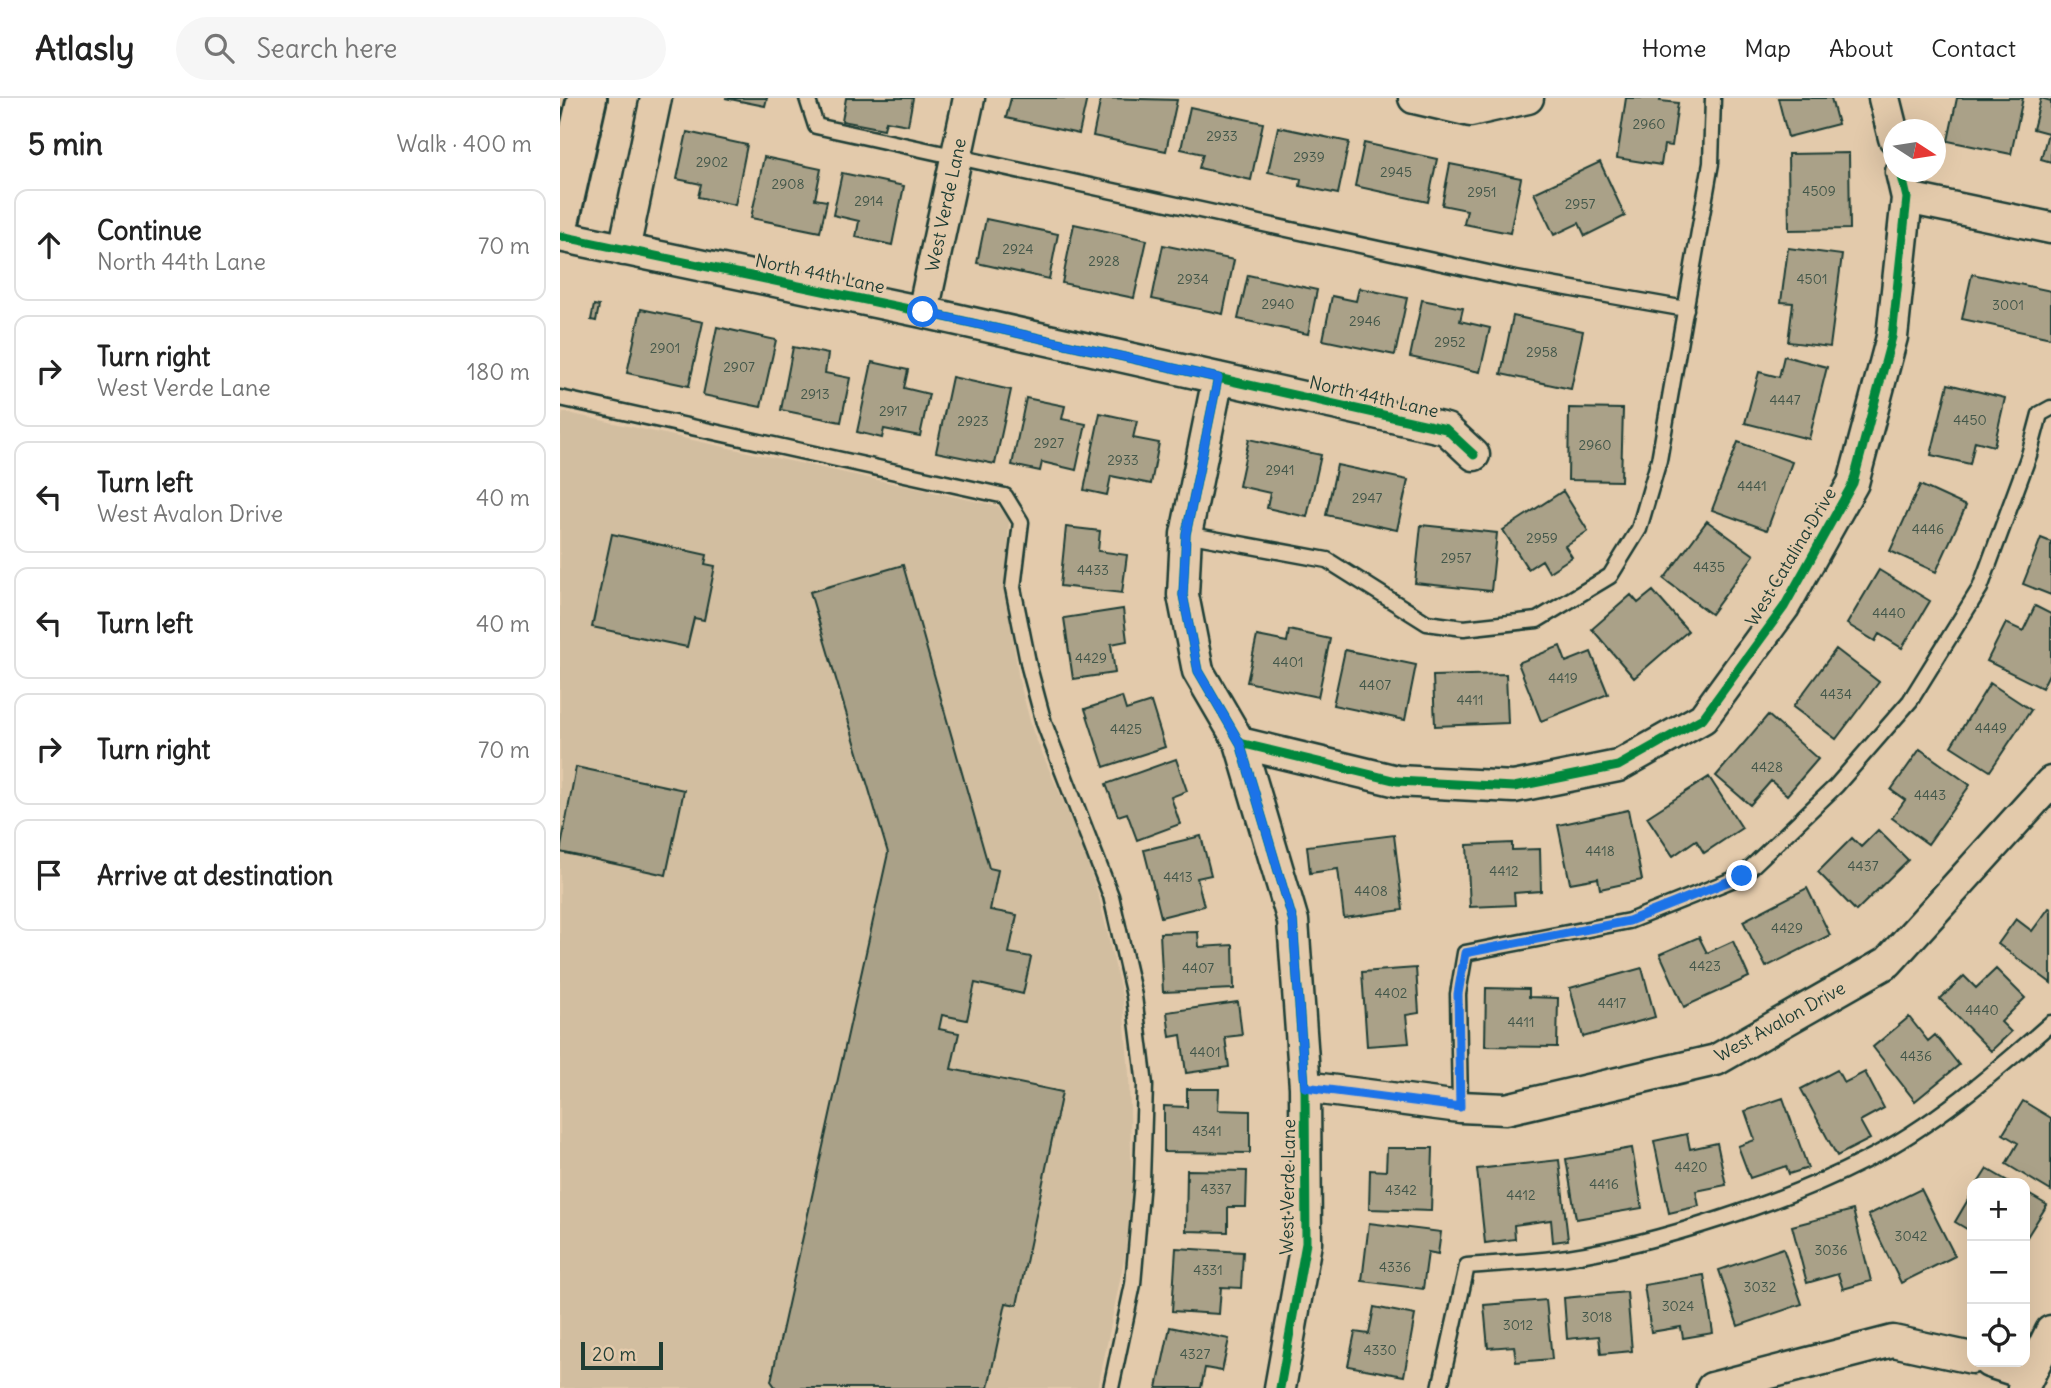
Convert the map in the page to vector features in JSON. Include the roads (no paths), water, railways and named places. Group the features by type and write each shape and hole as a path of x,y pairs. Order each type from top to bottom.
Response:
{"main road":[{"path":"560,218 587,98"}],"street":[{"path":"624,250 656,98"},
{"name":"West Verde Lane","path":"923,312 969,98"},
{"path":"1414,98 1470,111 1528,98"},
{"path":"1884,98 1889,119"},
{"path":"1904,185 2051,228"},
{"name":"West Catalina Drive","path":"1240,743 1397,781 1514,787 1619,766 1703,718 1784,607 1853,483 1892,337 1904,185"},
{"name":"North 44th Lane","path":"560,236 923,312 1446,429 1474,455"},
{"name":"West Verde Lane","path":"1218,378 1186,534 1183,595 1198,671 1240,743 1293,921 1305,1087 1306,1243 1280,1388"},
{"name":"West Avalon Drive","path":"1305,1087 1460,1107 1506,1109 1716,1060 1888,962 2051,782"},
{"path":"1999,1367 2026,1381 2051,1331"},
{"path":"1712,1388 1893,1341 1967,1357"}],"lane":[{"path":"807,98 816,126 1511,278 1686,309"},
{"path":"1186,534 1327,560 1427,623 1464,628 1537,620 1610,576 1639,529 1659,460 1711,163 1713,98"},
{"path":"560,398 1005,496 1021,522 1013,588 1029,667 1044,723 1111,896 1134,996 1145,1085 1142,1181 1133,1284 1111,1388"},
{"path":"1460,1107 1458,994 1465,953 1629,921 1742,876 1836,786 1910,701 1980,589 2029,455 2040,414 2051,408"},
{"path":"1440,1388 1468,1266 1580,1254 1664,1234 1768,1201 1865,1161 1975,1091 2051,1023"}]}
